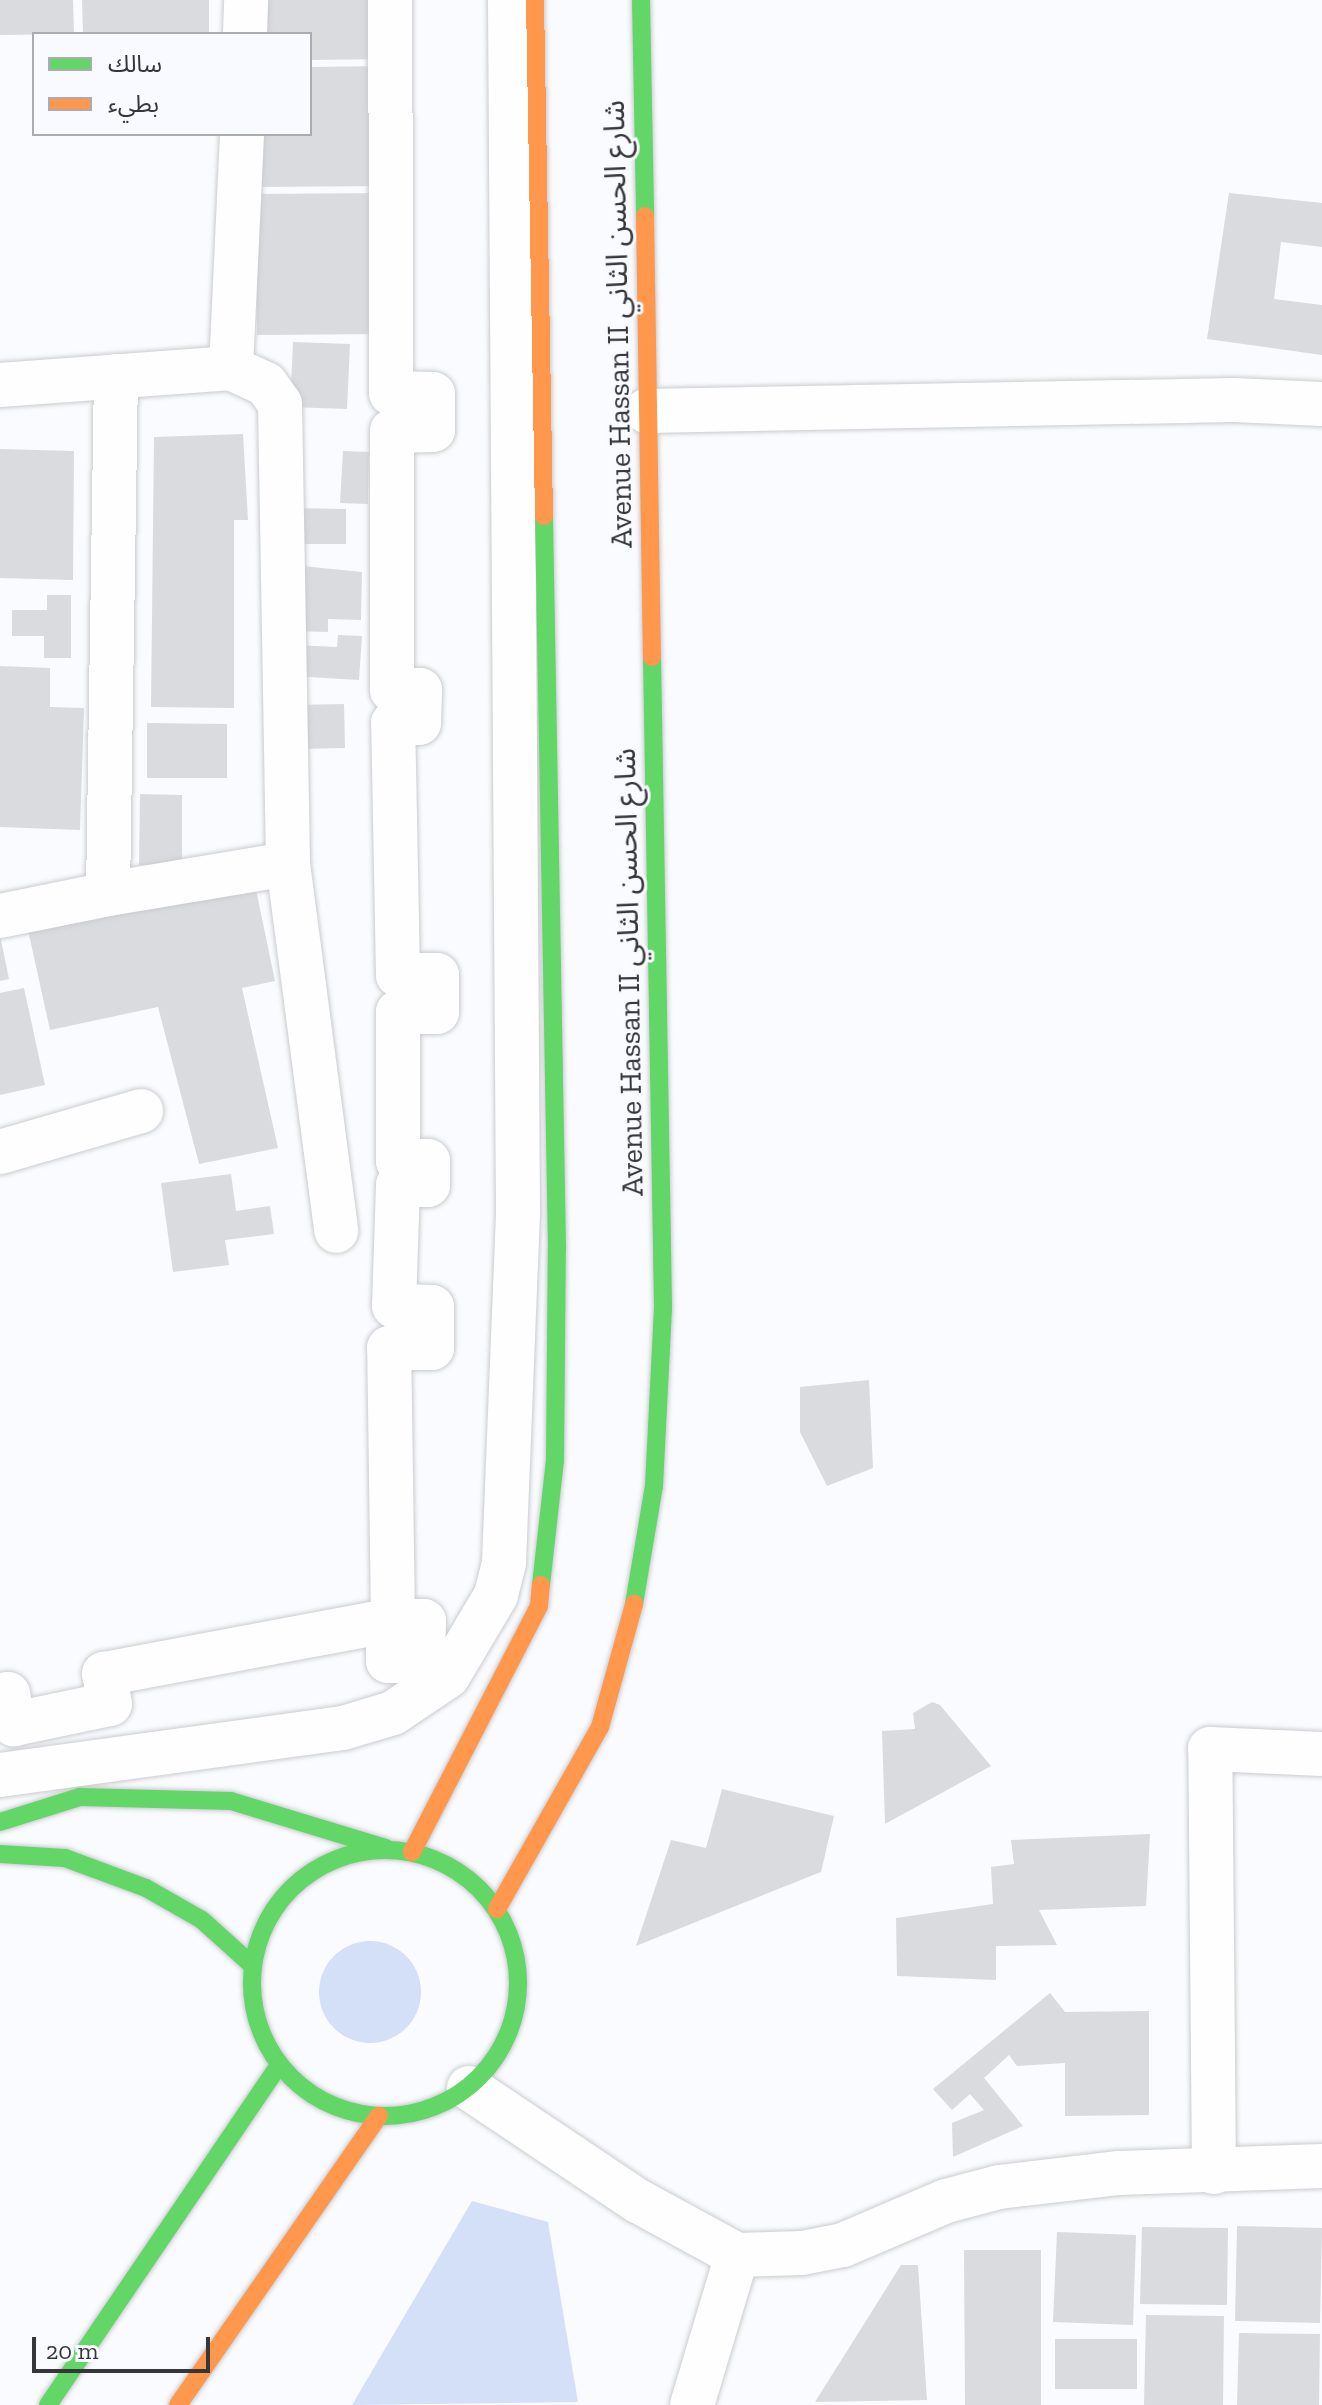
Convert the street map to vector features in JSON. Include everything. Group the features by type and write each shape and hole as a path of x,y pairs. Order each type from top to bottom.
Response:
{"main road":[{"path":"412,1852 539,1606 555,1461 557,1232 535,0"},
{"name":"Avenue Hassan II شارع الحسن الثاني","path":"497,1909 600,1727 633,1609 654,1486 663,1306 641,0"},
{"path":"0,1822 80,1797 231,1801 388,1849 412,1852 460,1872 497,1909 519,1970 518,2004 509,2035 469,2088 427,2110 379,2116 324,2102 279,2065 261,2034 252,2001 252,1965 263,1927 284,1895 314,1870 349,1854 388,1849"},
{"path":"0,1854 65,1858 146,1888 202,1920 252,1965"},
{"path":"48,2405 279,2065"},
{"path":"178,2405 379,2116"}],"street":[{"path":"245,32 246,0"},
{"path":"0,1695 8,1694 14,1724 110,1704 104,1674 388,1621 388,1661 423,1661 424,1621 393,1621 389,1348 432,1348 432,1307 394,1306 398,1185 428,1185 428,1161 398,1161 398,1012 437,1012 437,975 398,975 393,723 419,723 420,690 392,690 392,431 433,430 433,394 391,393 390,0"},
{"path":"0,1775 343,1728 393,1713 424,1697 448,1676 496,1595 504,1562 518,1211 510,0"},
{"path":"231,368 242,136"},
{"path":"0,385 231,368 266,384 280,404 288,864 336,1231"},
{"path":"108,894 116,376"},
{"path":"646,411 1234,400 1322,404"},
{"path":"0,916 108,894 288,864"},
{"path":"0,1152 141,1111"},
{"path":"1214,2172 1210,1749 1322,1754"},
{"path":"469,2088 638,2201 737,2255 843,2245 946,2201 999,2187 1119,2173 1322,2166"},
{"path":"692,2405 737,2255"}],"shaded area":[{"path":"370,1941 389,1945 406,1956 417,1973 421,1992 417,2011 406,2028 389,2039 370,2043 351,2039 334,2028 323,2011 319,1992 323,1973 334,1956 351,1945"},
{"path":"472,2201 548,2222 578,2402 352,2405"}],"building":[{"path":"0,0 73,0 74,32 0,35"},
{"path":"82,0 209,0 209,32 83,32"},
{"path":"256,0 384,0 385,59 312,60 312,32 257,32"},
{"path":"386,66 386,186 254,187 253,136 312,136 312,67"},
{"path":"386,193 386,334 257,335 255,194"},
{"path":"1229,193 1322,203 1322,247 1281,242 1274,299 1322,305 1322,355 1207,339"},
{"path":"293,342 350,344 347,409 290,407"},
{"path":"243,434 248,520 234,520 234,708 151,707 154,437"},
{"path":"0,449 74,451 73,580 0,578"},
{"path":"343,451 369,452 368,504 340,503"},
{"path":"290,508 346,509 346,544 290,544"},
{"path":"292,565 362,572 361,620 328,619 328,632 290,631"},
{"path":"47,595 71,595 71,658 44,658 44,636 12,636 12,610 47,610"},
{"path":"338,635 362,636 359,680 292,676 294,645 337,647"},
{"path":"0,666 50,668 50,707 84,708 80,830 0,827"},
{"path":"344,704 345,748 297,749 296,705"},
{"path":"147,723 227,724 227,778 147,778"},
{"path":"140,794 182,795 182,865 139,865"},
{"path":"254,880 275,981 242,988 278,1148 199,1164 158,1007 50,1030 28,930"},
{"path":"0,935 9,979 0,981"},
{"path":"24,988 45,1085 0,1095 0,993"},
{"path":"231,1174 236,1211 270,1206 274,1234 225,1240 229,1265 173,1272 161,1183"},
{"path":"869,1380 873,1468 827,1486 800,1432 800,1387"},
{"path":"932,1702 940,1705 991,1766 885,1824 882,1731 915,1729 913,1713"},
{"path":"722,1789 834,1816 821,1872 636,1946 671,1840 706,1848"},
{"path":"1150,1834 1146,1906 1039,1910 1057,1945 996,1946 996,1980 897,1976 896,1918 993,1904 991,1867 1014,1864 1011,1840"},
{"path":"1050,1993 1065,2012 1149,2011 1149,2115 1065,2116 1065,2063 1017,2066 1009,2055 984,2078 1023,2126 953,2157 952,2123 984,2110 970,2094 952,2110 933,2089"},
{"path":"1237,2226 1322,2228 1320,2323 1235,2321"},
{"path":"1142,2227 1228,2228 1227,2305 1140,2304"},
{"path":"1057,2232 1136,2235 1133,2325 1053,2322"},
{"path":"964,2250 1041,2250 1041,2405 965,2405"},
{"path":"901,2265 918,2265 927,2400 815,2402"},
{"path":"1146,2315 1224,2316 1223,2405 1144,2405"},
{"path":"1239,2333 1320,2334 1319,2405 1237,2405"},
{"path":"1055,2339 1137,2339 1137,2389 1055,2389"}],"traffic: fast":[{"path":"641,0 645,216"},
{"path":"541,1585 555,1461 557,1248 544,516"},
{"path":"634,1604 654,1486 663,1306 652,657"},
{"path":"0,1822 80,1797 231,1801 386,1848"},
{"path":"372,1850 398,1850 424,1855 448,1865 470,1880 488,1898 503,1920 513,1944 518,1983 513,2022 503,2046 488,2068 470,2086 448,2101 424,2111 398,2116 372,2116 346,2111 322,2101 300,2086 282,2068 267,2046 257,2022 252,1996 252,1970 257,1944 267,1920 282,1898 300,1880 322,1865 346,1855 372,1850"},
{"path":"0,1854 65,1858 146,1888 202,1920 252,1965"},
{"path":"48,2405 279,2065"}],"traffic: slow":[{"path":"535,0 544,516"},
{"path":"645,216 652,657"},
{"path":"412,1852 539,1606 541,1585"},
{"path":"497,1909 600,1727 634,1604"},
{"path":"178,2405 379,2116"}]}
